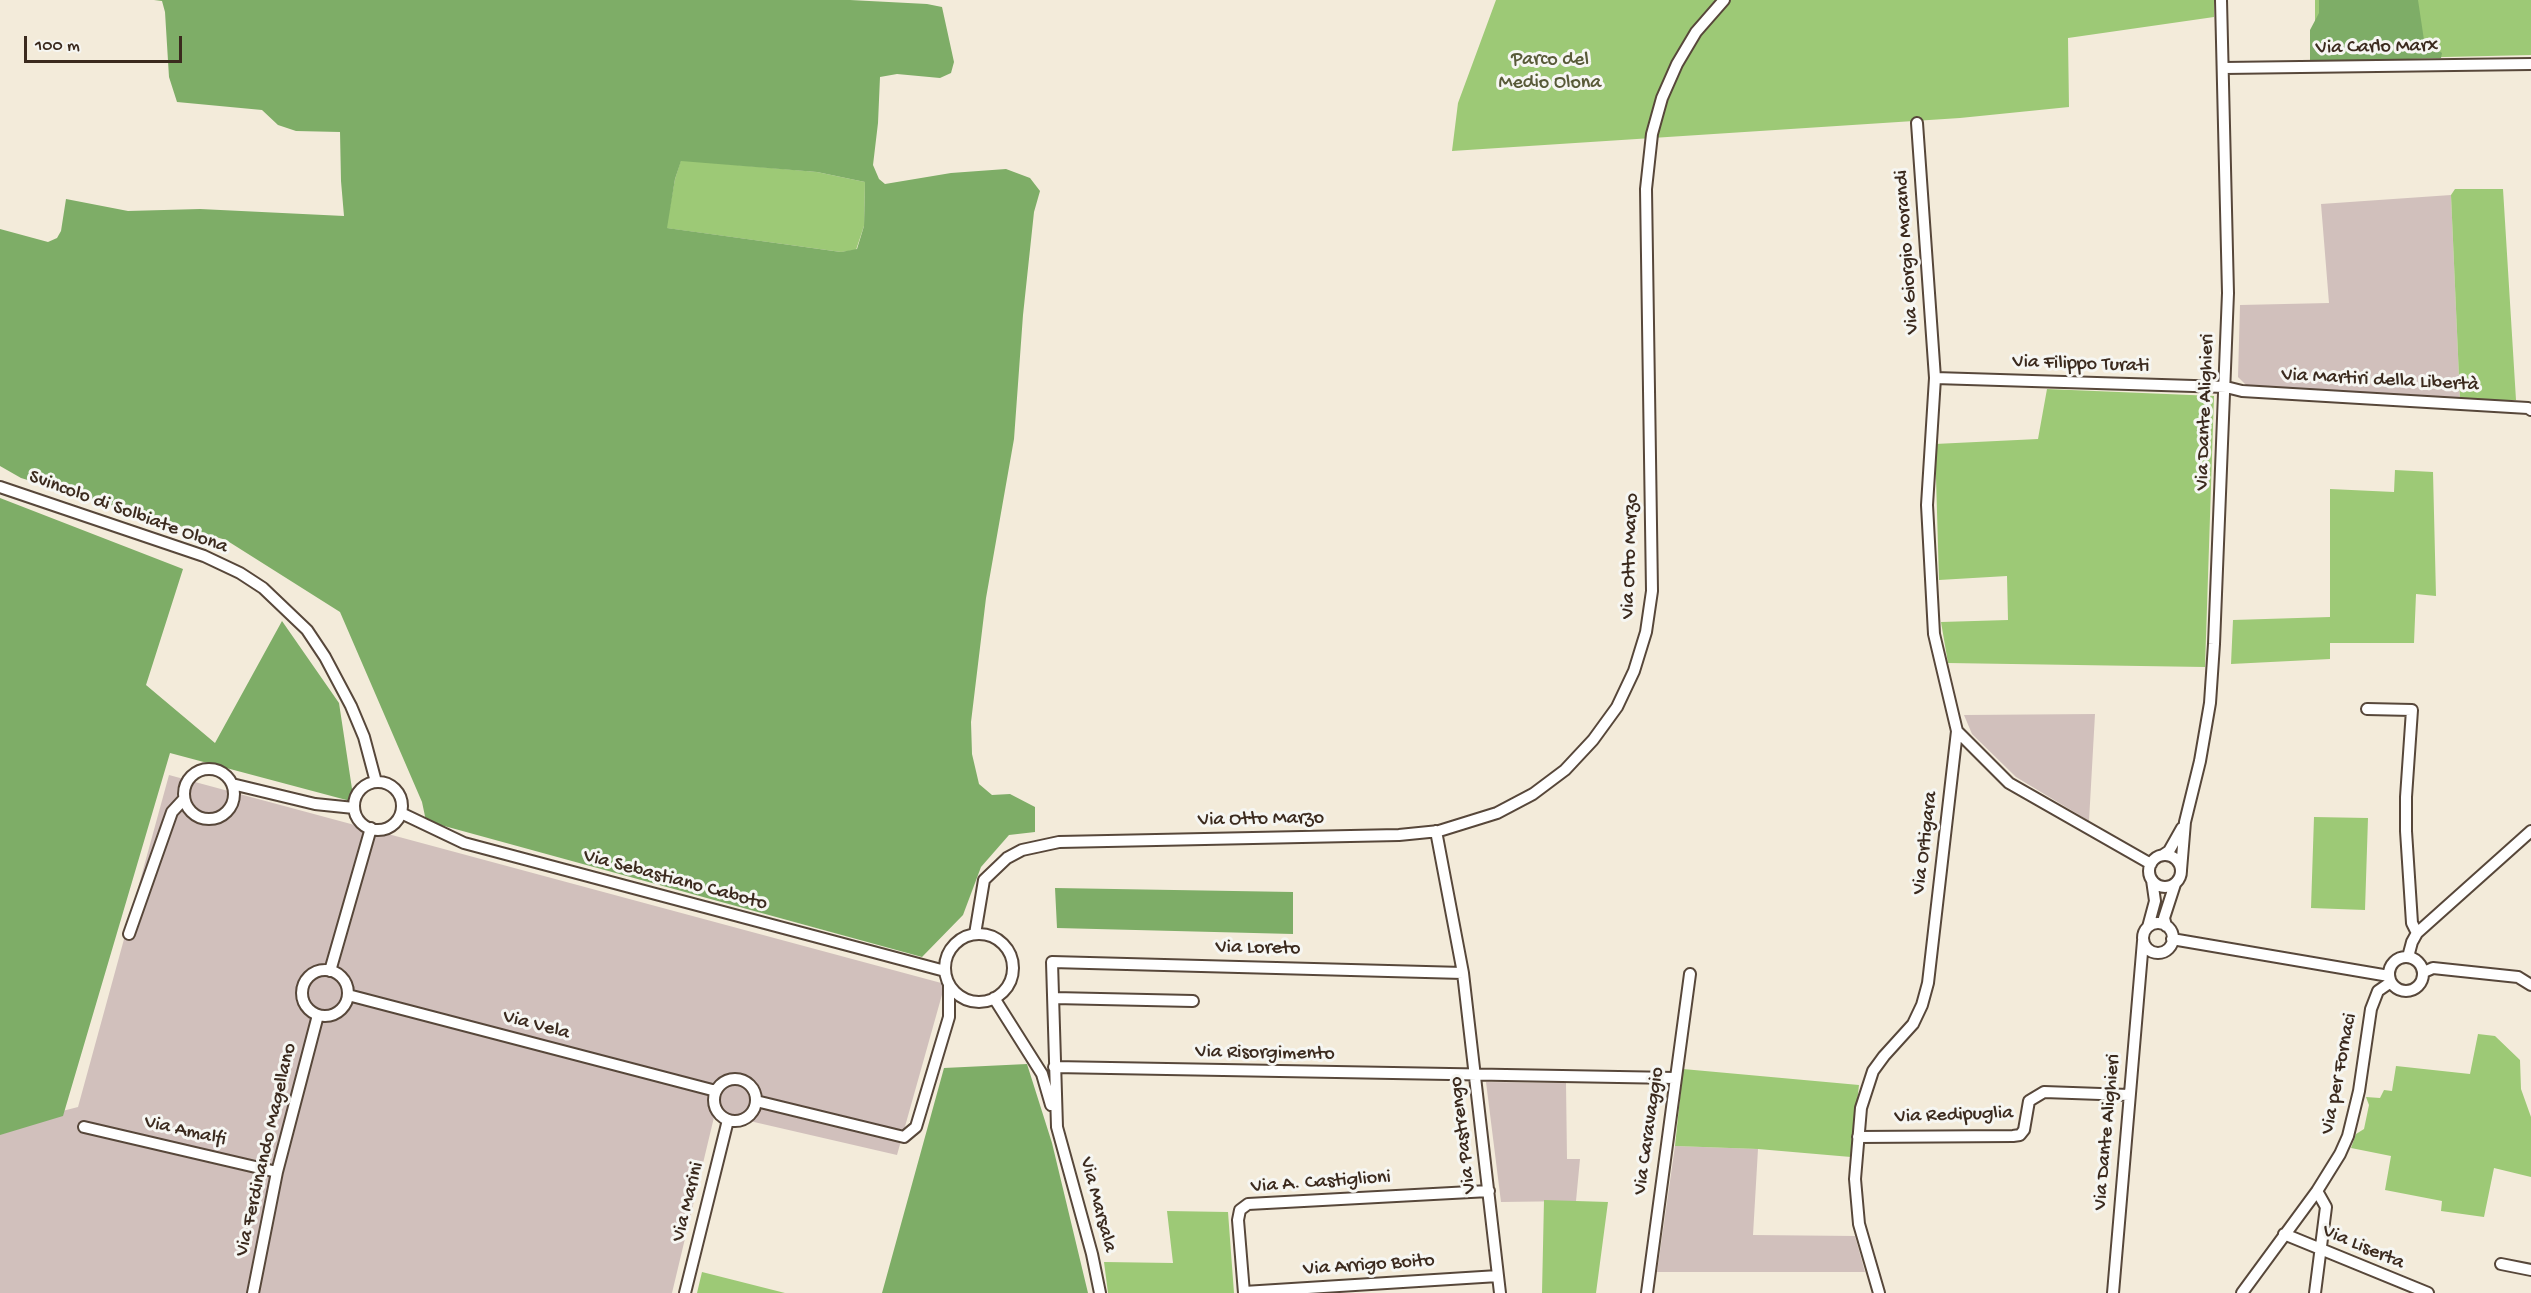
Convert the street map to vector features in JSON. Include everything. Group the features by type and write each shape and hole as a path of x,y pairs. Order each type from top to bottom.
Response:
{"street":[{"name":"Via Otto Marzo","path":"975,934 984,880 1007,858 1022,850 1045,843 1399,835 1436,831 1497,813 1533,794 1565,770 1593,740 1617,707 1641,651 1650,612 1652,571 1646,189 1648,152 1656,116 1672,72 1696,32 1724,0"},
{"name":"Via Dante Alighieri","path":"2166,926 2164,918 2181,870 2185,822 2200,761 2210,703 2226,387 2228,293 2221,0"},
{"name":"Via Carlo Marx","path":"2224,68 2531,64"},
{"name":"Via Giorgio Morandi","path":"1917,123 1935,378"},
{"name":"Via Filippo Turati","path":"1935,378 2226,387"},
{"name":"Via Ortigara","path":"1879,1293 1859,1224 1855,1179 1861,1108 1873,1071 1913,1024 1922,1005 1928,983 1957,731 1934,634 1928,505 1935,378"},
{"name":"Via Martiri della Libertà","path":"2226,387 2242,391 2531,410"},
{"name":"Svincolo di Solbiate Olona","path":"0,487 204,556 240,573 263,588 307,630 325,657 351,706 364,737 376,782"},
{"path":"2367,710 2412,710 2406,831 2412,923 2417,933"},
{"path":"1957,731 2009,783 2151,864"},
{"path":"205,769 221,772 231,784 234,792 230,808 216,818 208,819 193,813 184,799 184,791 191,776 205,769"},
{"path":"376,782 391,785 397,790 401,813 392,825 378,830 360,821 354,808 355,800 362,788 376,782"},
{"path":"231,784 315,804 354,808"},
{"path":"129,934 172,812 184,799"},
{"name":"Via Sebastiano Caboto","path":"401,813 464,843 945,971"},
{"name":"Via Dante Alighieri","path":"2113,1293 2144,931 2148,927 2155,901 2150,869 2151,864 2175,842 2185,822"},
{"path":"330,971 371,828"},
{"name":"Via Pastrengo","path":"1436,831 1462,973 1500,1293"},
{"name":"Via per Fornaci","path":"2242,1293 2317,1191 2340,1154 2348,1136 2359,1091 2371,1009 2378,991 2390,979 2390,970 2397,960 2408,957 2417,933 2531,831"},
{"path":"2163,855 2174,857 2181,870"},
{"path":"2152,880 2161,886 2175,884"},
{"path":"2142,974 2168,948 2172,939 2166,926 2157,923 2148,927"},
{"path":"756,1101 904,1137 916,1127 949,1017 949,984 945,971 950,951 965,937 975,934 987,935 998,940 1006,948 1011,958 1010,981 994,998 974,1001 964,998 949,984"},
{"path":"2172,939 2390,979 2400,990 2411,991 2421,984 2424,972 2418,962 2408,957"},
{"path":"2143,941 2153,951 2163,951"},
{"name":"Via Loreto","path":"1052,962 1462,973"},
{"name":"Via Marsala","path":"1052,962 1057,1127"},
{"path":"2424,972 2433,968 2518,977 2531,985"},
{"path":"330,971 336,973 345,982 348,995 343,1008 325,1017 318,1016 305,1006 302,991 309,977 315,972 330,971"},
{"name":"Via Caravaggio","path":"1647,1293 1690,974"},
{"name":"Via Vela","path":"348,995 716,1091"},
{"name":"Via Marsala","path":"994,998 1042,1074 1092,1254 1100,1293"},
{"path":"1054,998 1193,1001"},
{"name":"Via Ferdinando Magellano","path":"253,1293 277,1172 318,1016"},
{"name":"Via Risorgimento","path":"1054,1067 1675,1078"},
{"path":"740,1079 752,1087 756,1101 752,1113 741,1121 728,1120 717,1112 714,1105 716,1091 726,1081 740,1079"},
{"name":"Via Redipuglia","path":"1858,1137 2020,1135 2026,1124 2029,1101 2044,1092 2129,1095"},
{"name":"Via Marini","path":"685,1293 728,1120"},
{"name":"Via Amalfi","path":"84,1127 277,1172"},
{"name":"Via A. Castiglioni","path":"1244,1292 1239,1220 1240,1210 1248,1204 1489,1191"},
{"path":"2315,1293 2326,1207 2325,1201 2317,1191"},
{"name":"Via Liserta","path":"2284,1234 2428,1293"},
{"path":"2501,1264 2531,1270"},
{"name":"Via Arrigo Boito","path":"1244,1292 1498,1276"}],"shaded area":[{"path":"2451,195 2460,400 2246,385 2238,377 2240,305 2329,303 2321,204"},
{"path":"2095,714 2089,821 2016,777 1972,734 1964,715"},
{"path":"169,775 945,984 897,1155 715,1113 672,1293 0,1293 0,1127 78,1107"},
{"path":"1486,1082 1566,1083 1567,1159 1580,1159 1576,1201 1501,1202"},
{"path":"1675,1146 1758,1149 1753,1235 1855,1236 1865,1272 1657,1272"}],"green space":[{"path":"154,0 850,0 927,4 942,7 954,62 951,73 940,78 897,74 880,77 873,165 879,179 885,184 951,173 1006,169 1030,178 1040,191 1034,212 1023,315 1014,439 986,598 971,722 972,754 979,784 992,795 1010,794 1035,807 1035,832 1009,835 981,867 963,915 922,957 426,821 422,802 340,612 226,540 21,478 0,466 0,229 48,242 57,238 61,231 66,199 128,211 200,209 344,216 340,132 296,131 278,125 262,110 177,102 169,77 165,12 162,1","holes":["681,161 817,172 865,182 864,226 857,249 841,252 667,228 675,179"]},
{"name":"Parco del Medio Olona","path":"1496,0 2214,0 2214,17 2068,38 2069,107 1960,118 1452,151 1458,103"},
{"path":"2315,0 2531,0 2531,55 2315,60"},
{"path":"2319,0 2418,0 2424,40 2442,53 2441,58 2310,62 2310,30 2319,13"},
{"path":"681,160 817,172 865,182 864,226 856,250 841,252 666,228"},
{"path":"2455,189 2503,189 2516,400 2460,400 2451,195"},
{"path":"2047,389 2214,396 2205,667 1948,663 1941,622 2008,620 2007,576 1939,580 1935,444 2038,439"},
{"path":"2395,470 2433,472 2436,596 2416,594 2414,643 2330,643 2330,659 2231,664 2233,620 2330,617 2330,489 2394,492"},
{"path":"0,498 183,569 146,685 215,743 282,621 339,703 354,802 170,753 63,1116 0,1135"},
{"path":"2314,817 2368,818 2365,910 2311,908"},
{"path":"1055,888 1293,892 1293,934 1057,928"},
{"path":"2478,1034 2495,1036 2520,1060 2521,1089 2531,1117 2531,1177 2494,1168 2484,1217 2441,1211 2442,1201 2385,1190 2391,1156 2351,1148 2356,1134 2364,1129 2369,1105 2366,1097 2380,1098 2384,1090 2392,1091 2396,1066 2470,1074"},
{"path":"1027,1064 1052,1143 1088,1293 882,1293 944,1068"},
{"path":"1683,1069 1859,1085 1851,1157 1758,1149 1675,1146"},
{"path":"1544,1200 1608,1202 1596,1293 1542,1293"},
{"path":"1167,1211 1228,1212 1234,1293 1108,1293 1104,1262 1173,1263"},
{"path":"702,1272 785,1293 697,1293"}]}
